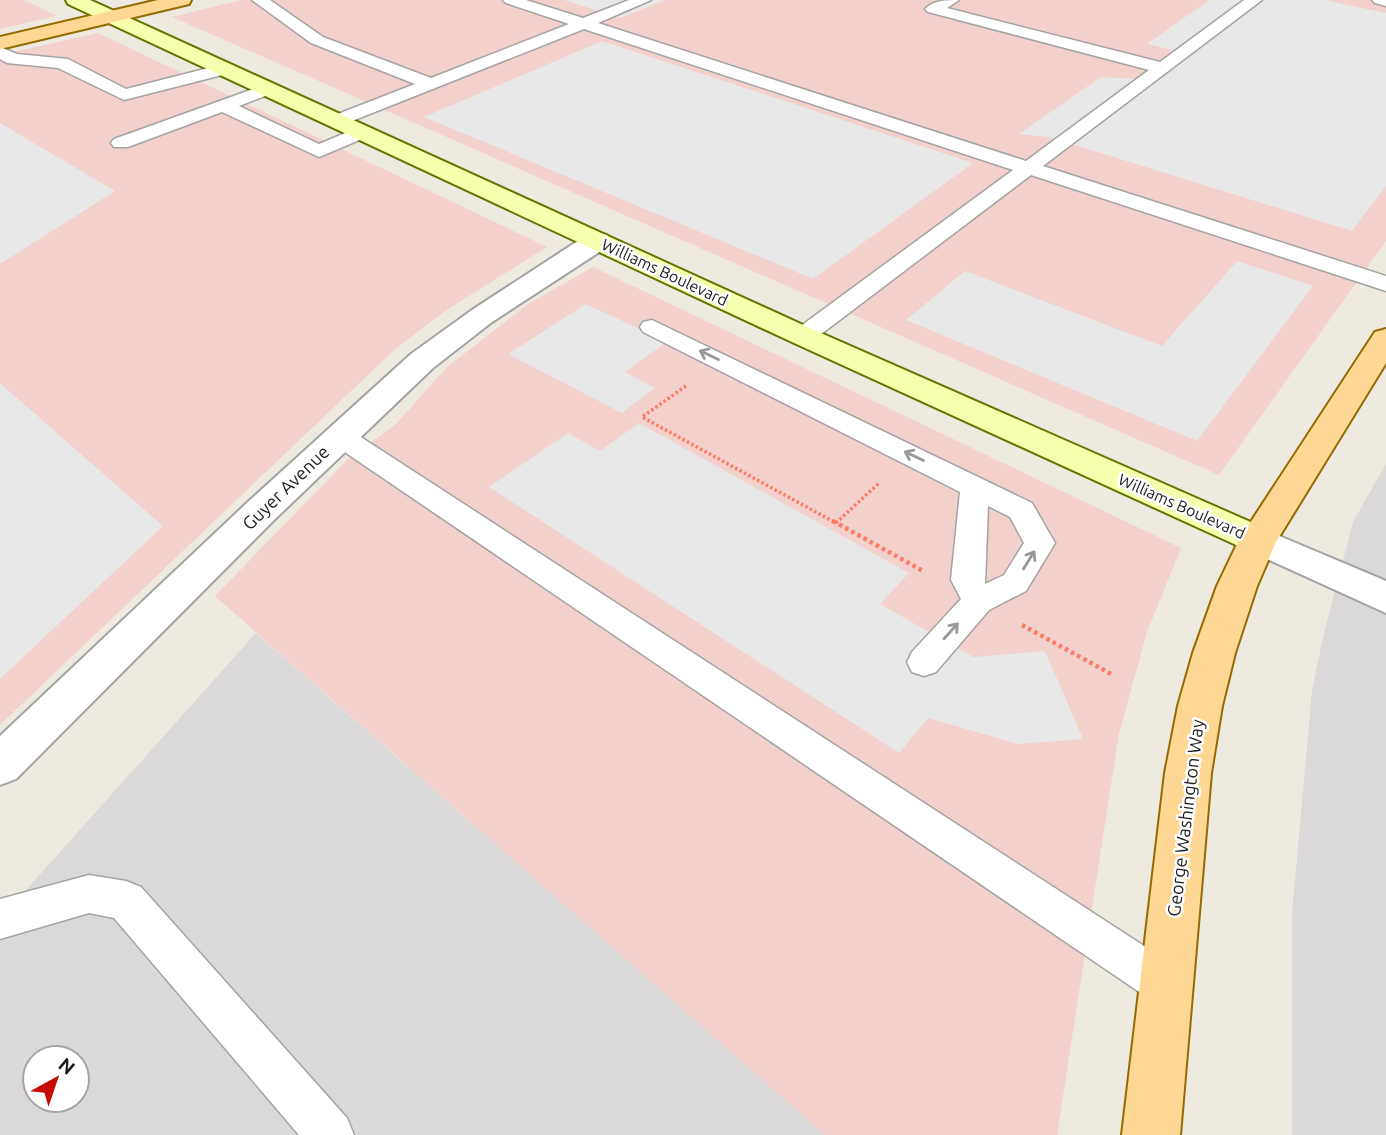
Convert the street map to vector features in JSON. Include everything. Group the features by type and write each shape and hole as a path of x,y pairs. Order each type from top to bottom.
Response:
{"main road":[{"path":"0,43 181,0"},
{"name":"George Washington Way","path":"1151,1135 1188,773 1200,706 1237,586 1258,540 1386,338"}],"street":[{"name":"Williams Boulevard","path":"75,0 803,336 1258,540"},
{"name":"Guyer Avenue","path":"0,765 340,436 432,353 482,316 597,241"},
{"path":"1258,540 1386,598"}],"lane":[{"path":"260,0 317,40 431,84"},
{"path":"511,0 1386,284"},
{"path":"223,105 319,151 349,127 431,84 643,0"},
{"path":"951,0 933,9 1162,68"},
{"path":"803,336 1254,0"},
{"path":"1380,0 1386,1"},
{"path":"0,52 13,59 62,63 124,95 224,69"},
{"path":"121,143 267,89"},
{"path":"652,327 1021,510 1040,544 1016,583 978,601 924,662"},
{"path":"340,436 1166,985"},
{"path":"975,486 967,580 978,601"},
{"path":"0,919 89,894 126,901 330,1135"}],"path":[{"path":"692,382 642,417 934,577"},
{"path":"836,523 887,476"},
{"path":"1021,624 1114,675"}],"shaded area":[{"path":"0,0 24,0 57,16 0,29"},
{"path":"241,0 1386,0 1386,241 1219,475 172,17"},
{"path":"564,0 665,0 620,18"},
{"path":"1209,0 1324,0 1386,13 1386,186 1352,231 1048,137 1019,134 1101,77 1135,79 1173,50 1147,44"},
{"path":"98,33 547,247 445,311 393,351 0,725 0,55"},
{"path":"602,41 973,163 813,279 424,117"},
{"path":"0,123 115,191 0,264"},
{"path":"1237,261 1313,286 1197,441 906,320 965,271 1162,346"},
{"path":"593,267 1181,548 1147,632 1119,733 1057,1135 825,1135 215,596 348,459 396,424 446,368 528,304"},
{"path":"586,304 667,342 625,372 655,388 622,413 508,354"},
{"path":"0,383 163,526 0,679"},
{"path":"639,423 909,573 880,604 973,657 1045,651 1083,739 1018,744 928,718 899,753 489,487 568,433 600,451"},
{"path":"1386,464 1386,1135 1292,1135 1292,914 1312,691 1353,522"},
{"path":"256,633 825,1135 0,1135 0,919"}]}
